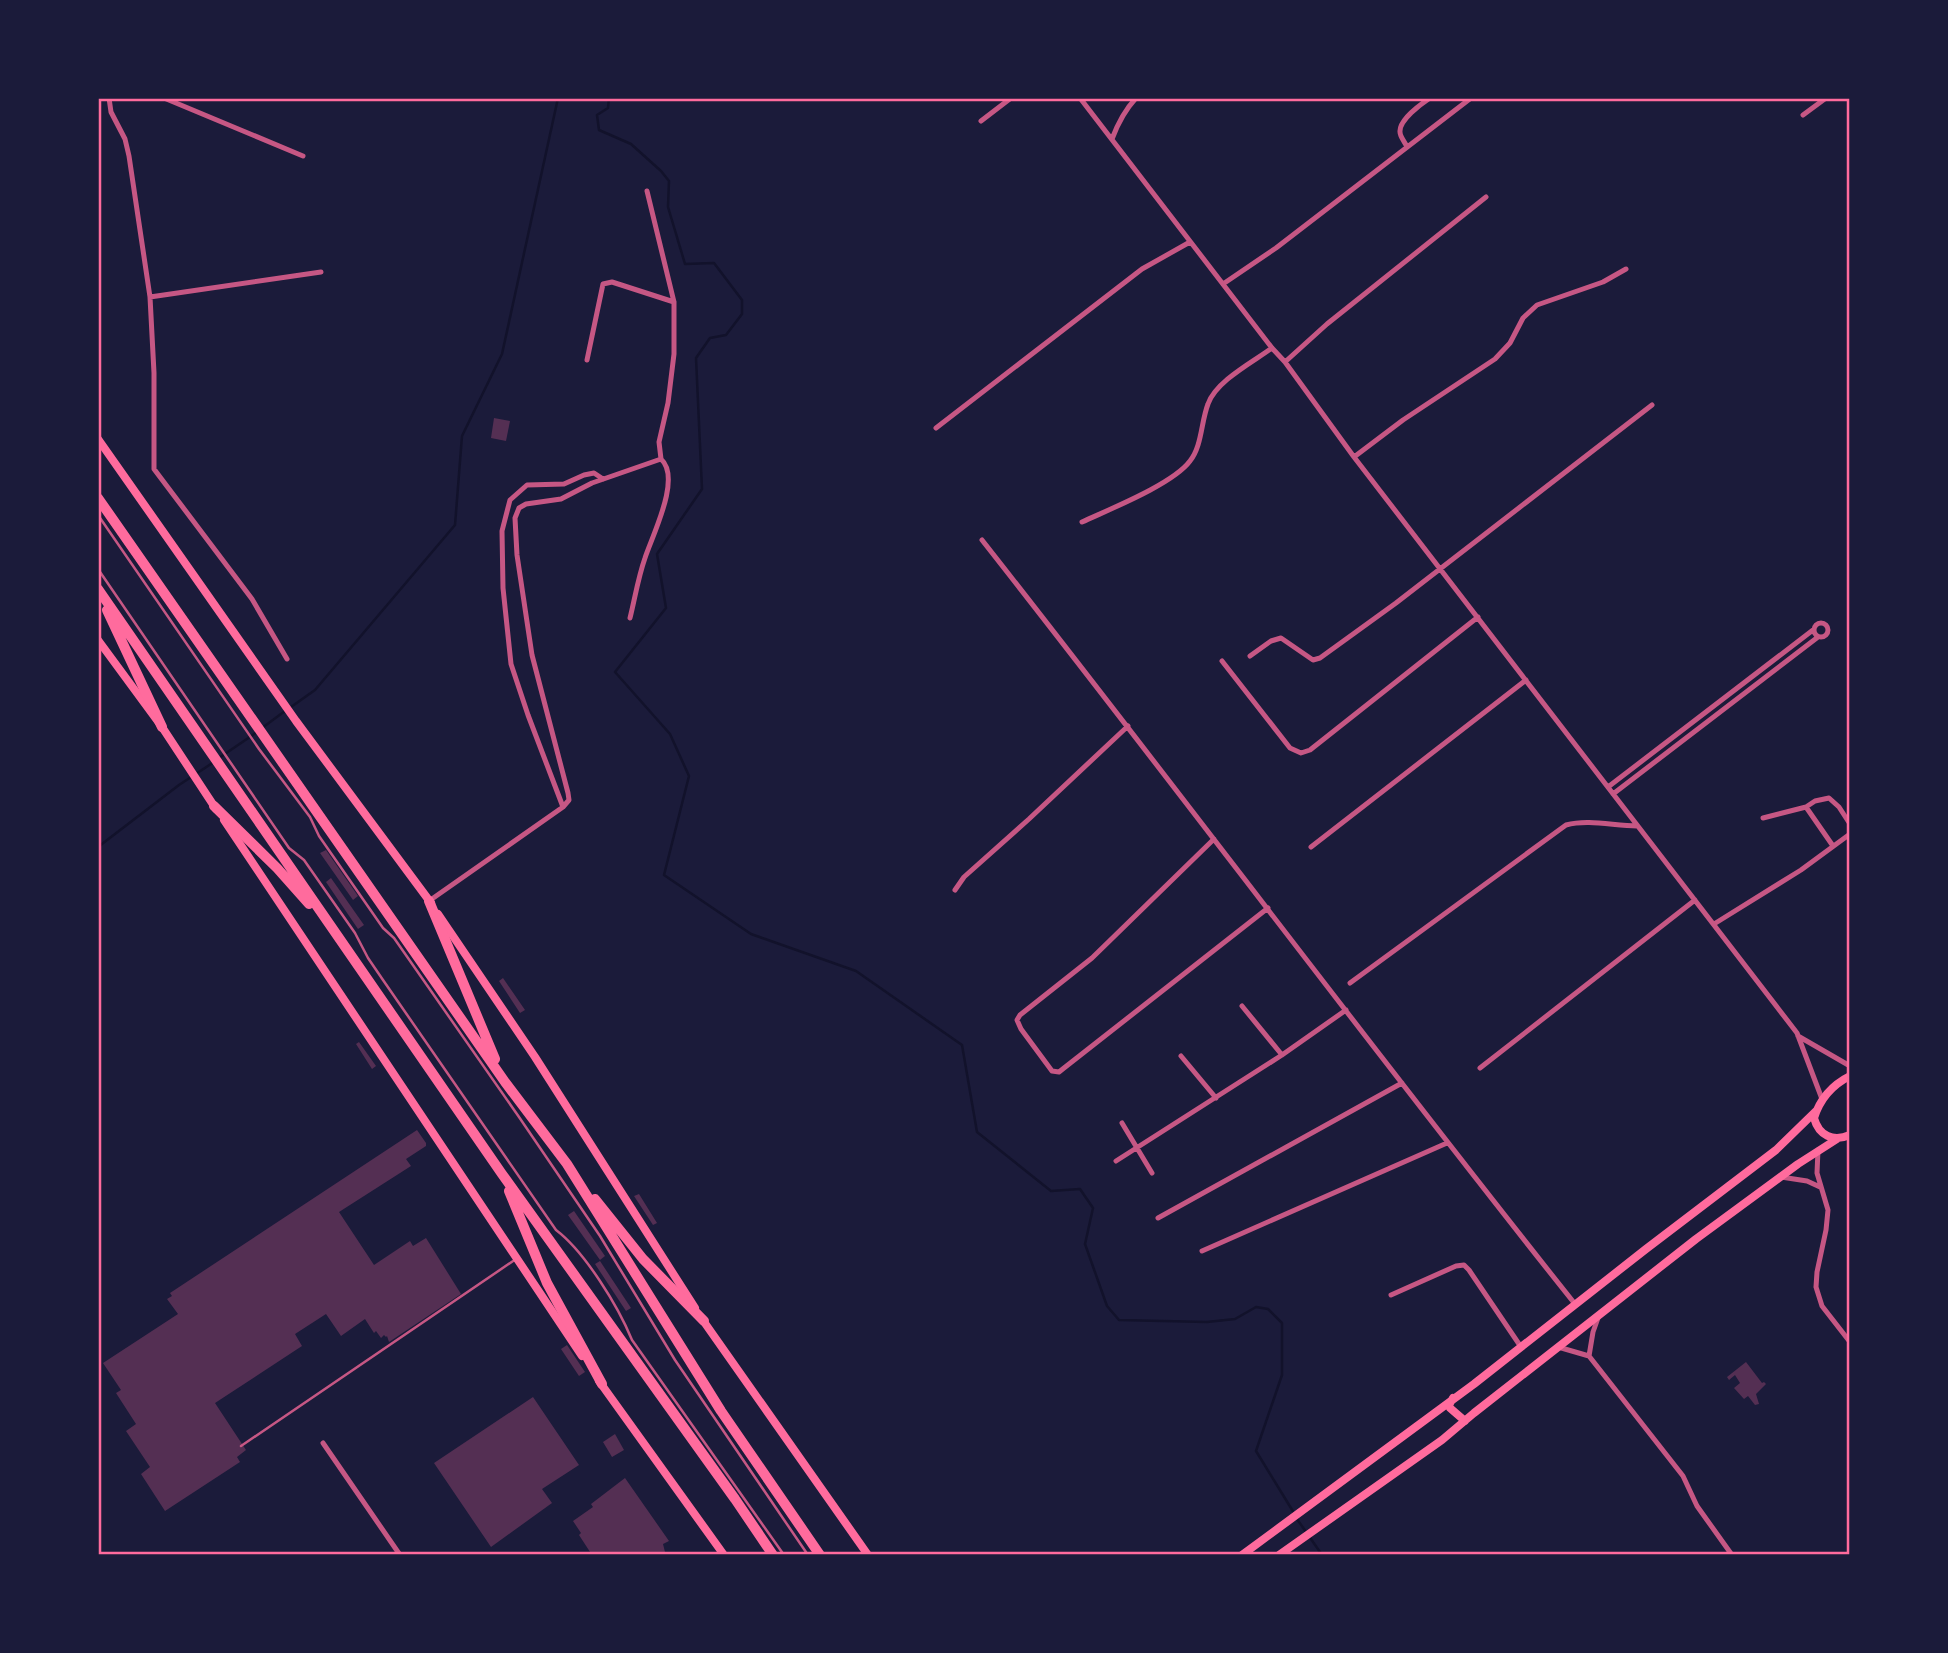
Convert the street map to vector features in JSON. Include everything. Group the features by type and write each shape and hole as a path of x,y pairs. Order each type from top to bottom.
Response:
{"highway":[{"path":"98,498 505,1082 643,1259 704,1321"},
{"path":"98,590 208,740 223,771 502,1174 773,1555"},
{"path":"98,590 162,727"},
{"path":"214,806 277,868 339,937"},
{"path":"429,901 505,1082"},
{"path":"567,1164 721,1411 820,1555"},
{"path":"502,1174 547,1283 602,1384"}],"main road":[{"path":"98,439 296,721 429,901 535,1057 704,1321 868,1555"},
{"path":"98,640 181,755 516,1259 724,1555"},
{"path":"1837,1139 1825,1136 1814,1118 1822,1099 1836,1084 1850,1076"},
{"path":"1242,1555 1474,1384 1776,1150 1816,1111"},
{"path":"1279,1555 1442,1440 1558,1347 1781,1177 1818,1150 1850,1135"},
{"path":"1452,1398 1450,1408 1465,1421"}],"street":[{"path":"109,98 111,113 125,139 130,156 150,297 154,373 154,469 252,599 287,659"},
{"path":"164,98 303,156"},
{"path":"981,121 1010,98"},
{"path":"1080,98 1285,362 1354,457 1798,1036 1822,1099"},
{"path":"1112,139 1125,110 1136,98"},
{"path":"1408,147 1401,136 1401,126 1409,115 1430,98"},
{"path":"1223,284 1276,248 1471,98"},
{"path":"1803,115 1826,98"},
{"path":"630,618 645,558 668,488 667,468 661,459 659,442 668,402 674,354 674,302 647,191"},
{"path":"1285,362 1337,316 1486,197"},
{"path":"936,428 1142,269 1190,242"},
{"path":"1354,457 1403,420 1495,359 1510,343 1523,318 1538,304 1603,282 1626,270"},
{"path":"150,297 321,272"},
{"path":"587,360 603,284 612,282 674,302"},
{"path":"1082,522 1151,489 1186,466 1196,450 1211,396 1221,384 1272,348"},
{"path":"1250,656 1271,641 1281,638 1313,660 1320,658 1652,405"},
{"path":"429,901 563,807 569,800 532,655 517,555 515,518 519,508 526,504 561,499 603,479 661,459"},
{"path":"563,807 512,664 503,588 502,531 510,500 527,485 564,484 594,473 603,479"},
{"path":"982,540 1447,1143 1575,1304"},
{"path":"1222,661 1290,748 1301,753 1310,750 1478,618"},
{"path":"1608,787 1813,630 1818,623 1827,626 1826,635 1818,637 1614,794"},
{"path":"1813,630 1818,637"},
{"path":"1311,847 1526,680"},
{"path":"955,890 964,877 1128,726"},
{"path":"1664,744 1670,751"},
{"path":"1763,818 1829,798 1839,807 1850,824"},
{"path":"1806,807 1833,846"},
{"path":"1350,984 1566,825 1584,822 1637,826"},
{"path":"1714,924 1801,870 1850,834"},
{"path":"1214,838 1092,958 1020,1015 1017,1020 1021,1029 1052,1071 1059,1072 1268,908"},
{"path":"1480,1068 1695,900"},
{"path":"1242,1006 1282,1055"},
{"path":"1116,1161 1282,1055 1346,1010"},
{"path":"1798,1036 1850,1066"},
{"path":"1181,1056 1216,1098"},
{"path":"1158,1218 1402,1083"},
{"path":"1122,1123 1152,1173"},
{"path":"1202,1251 1447,1143"},
{"path":"1818,1150 1816,1167 1828,1210 1816,1287 1822,1306 1850,1342"},
{"path":"1781,1177 1801,1179 1820,1187"},
{"path":"1391,1295 1456,1266 1464,1265 1521,1347"},
{"path":"1590,1356 1595,1323 1600,1315"},
{"path":"1558,1347 1590,1356 1683,1476 1697,1506 1732,1555"},
{"path":"323,1443 400,1555"}],"lane":[{"path":"98,515 259,749 310,817 334,858 383,928 394,938 527,1128 600,1236 675,1360 808,1555"},
{"path":"98,569 208,740 236,770 289,848 304,860 355,933 368,958 556,1230 571,1241 622,1315 632,1340 784,1555"},
{"path":"241,1446 516,1259"}],"building":[{"path":"494,418 510,421 506,441 491,438"},
{"path":"326,850 358,896 353,900 320,853"},
{"path":"331,878 364,925 358,929 326,882"},
{"path":"503,978 525,1010 520,1013 499,981"},
{"path":"359,1042 376,1066 372,1069 356,1044"},
{"path":"417,1130 426,1146 406,1159 411,1166 339,1212 374,1265 410,1241 413,1246 426,1238 461,1294 389,1342 387,1336 381,1338 376,1331 374,1333 365,1319 341,1336 326,1314 295,1334 302,1346 215,1403 246,1450 237,1457 240,1462 165,1511 141,1474 150,1467 126,1431 136,1424 116,1393 121,1390 103,1363 178,1314 167,1299 172,1296 170,1293"},
{"path":"639,1194 657,1223 653,1225 634,1196"},
{"path":"574,1211 605,1256 600,1260 568,1215"},
{"path":"600,1261 631,1308 626,1311 595,1264"},
{"path":"567,1345 585,1372 579,1376 561,1349"},
{"path":"1746,1362 1762,1383 1766,1384 1756,1394 1759,1404 1755,1405 1748,1396 1744,1399 1734,1388 1740,1383 1735,1375 1729,1380 1727,1377"},
{"path":"533,1397 579,1465 542,1489 552,1503 491,1547 434,1463"},
{"path":"615,1434 624,1450 612,1457 603,1442"},
{"path":"625,1478 669,1541 663,1544 665,1552 660,1555 592,1555 579,1535 581,1533 573,1521"}],"waterway":[{"path":"291,707 315,690 455,525 462,436 502,354 558,98"},
{"path":"609,98 608,108 597,115 599,130 631,144 669,181 668,207 685,264 714,263 742,300 742,314 726,335 710,338 696,358 702,489 657,554 666,608 615,672 670,734 689,776 664,875 751,934 856,971 962,1045 977,1132 1051,1191 1080,1189 1093,1208 1085,1244 1107,1306 1119,1320 1207,1322 1235,1319 1256,1307 1268,1309 1282,1323 1282,1375 1256,1451 1294,1513"},
{"path":"262,728 285,711"},
{"path":"219,758 257,732"},
{"path":"98,847 179,785 214,762"},
{"path":"1297,1519 1320,1555"}]}
